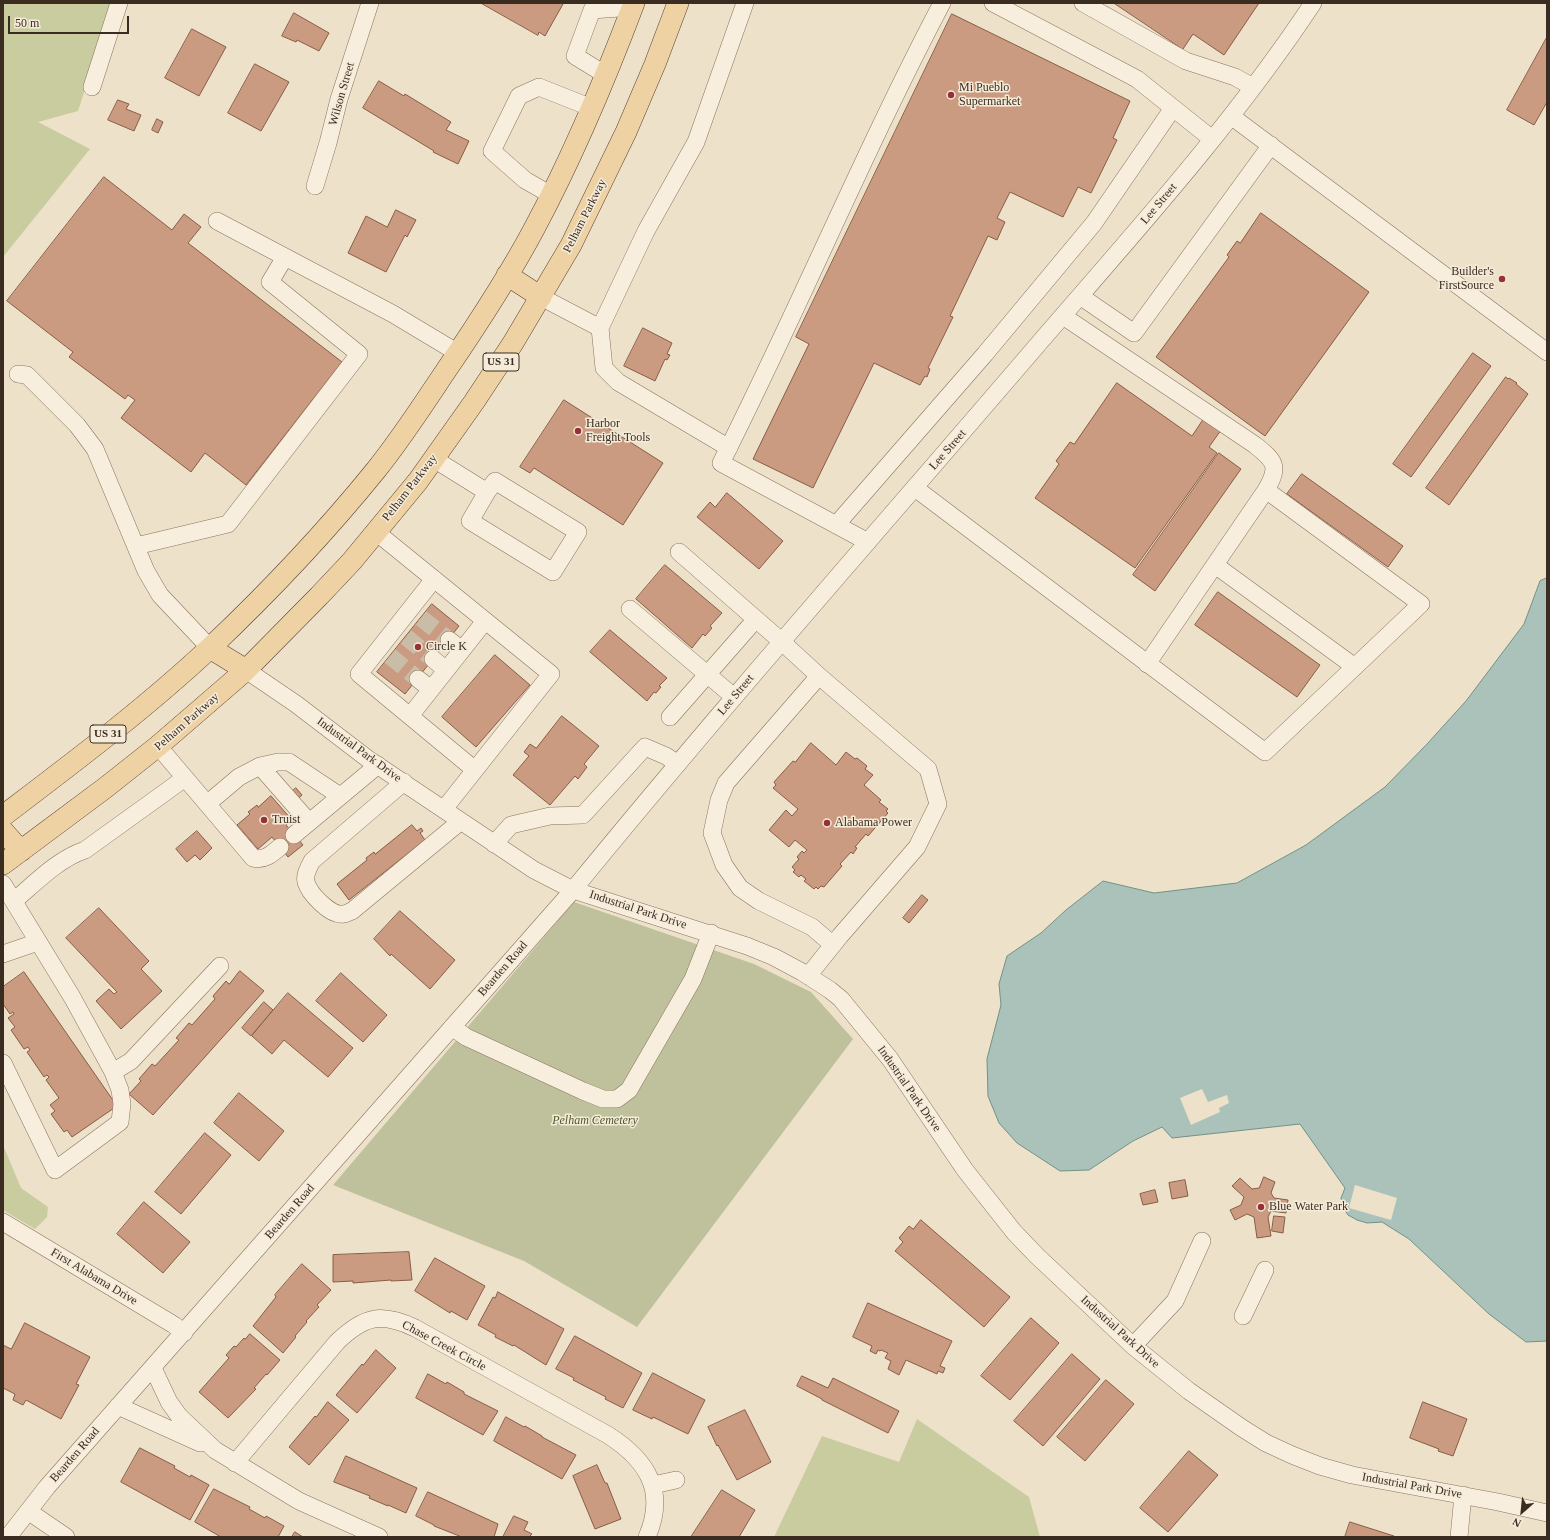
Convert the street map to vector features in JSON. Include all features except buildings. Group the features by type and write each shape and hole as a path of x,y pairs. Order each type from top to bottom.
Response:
{"main road":[{"name":"Pelham Parkway","path":"3,864 66,819 158,746 246,670 319,596 376,532 418,481 513,343 571,245 598,191 655,64 678,3"},
{"name":"US 31","path":"3,816 138,710 210,648 313,544 378,468 494,299 534,229 592,108 634,5"},
{"path":"507,276 540,297"},
{"path":"210,648 246,670"},
{"path":"3,831 21,851"}],"street":[{"path":"92,87 119,3"},
{"name":"Wilson Street","path":"315,186 339,99 370,3"},
{"path":"729,448 618,382 604,368 600,328 646,231 696,142 745,3"},
{"path":"868,542 721,463 775,355 906,72 942,3"},
{"path":"1083,3 1186,61 1235,78 1252,88"},
{"name":"Lee Street","path":"573,890 781,641 1174,187 1231,116 1292,34 1313,3"},
{"path":"999,4 1137,79 1212,139"},
{"path":"606,75 575,56 592,10 634,5"},
{"path":"551,195 525,180 492,151 519,96 539,87 592,108"},
{"path":"836,525 985,354 1094,223 1173,108"},
{"path":"1231,116 1547,352"},
{"path":"1080,296 1134,333 1271,145"},
{"path":"217,221 393,314 458,353"},
{"path":"136,546 228,524 358,354 270,282 285,257"},
{"path":"540,297 600,328"},
{"path":"1063,316 1255,445 1269,456 1274,467 1273,477 1266,490 1148,664"},
{"path":"18,374 27,375 77,425 94,449 146,571 160,595 210,648"},
{"path":"434,458 487,492"},
{"path":"494,481 578,532 553,572 470,521 487,492 494,481"},
{"path":"915,488 1265,752 1421,604 1266,490"},
{"path":"376,532 551,674 444,809"},
{"path":"679,552 819,676 928,769 938,804 917,847 808,976"},
{"path":"1215,565 1355,667"},
{"path":"434,579 416,614 385,652 359,674 475,770"},
{"path":"630,609 734,697"},
{"path":"670,717 756,619"},
{"path":"410,716 485,621"},
{"path":"449,640 462,650"},
{"path":"433,659 446,670"},
{"name":"Industrial Park Drive","path":"246,670 296,704 378,765 534,870 573,890 711,933 774,957 830,990 854,1014 890,1059 965,1170 1014,1232 1037,1256 1133,1346 1189,1391 1242,1428 1266,1443 1292,1455 1320,1466 1352,1475 1463,1495 1547,1513"},
{"path":"819,676 726,783 719,800 712,833 724,866 740,888 760,901 812,927 833,945"},
{"path":"418,679 431,689"},
{"path":"158,746 253,858 259,860 269,856 280,847"},
{"path":"494,844 511,825 550,816 583,815 645,747 666,756 678,764"},
{"path":"207,804 239,777 260,766 278,762 289,762 340,796"},
{"path":"294,835 378,765"},
{"path":"260,766 309,822"},
{"path":"14,901 58,865 75,854 85,850 185,778"},
{"path":"404,782 312,861 307,872 306,882 317,900 333,912 342,914 352,910 461,821"},
{"path":"3,884 72,997 113,1072 120,1090 122,1104 120,1122 55,1170 3,1063"},
{"name":"Bearden Road","path":"8,1537 47,1487 573,890"},
{"path":"452,1027 466,1038 583,1091 603,1099 617,1099 629,1090 693,978 711,933"},
{"path":"3,954 38,942"},
{"path":"113,1072 131,1061 220,966"},
{"name":"First Alabama Drive","path":"3,1222 174,1325 184,1333"},
{"path":"1133,1346 1175,1301 1202,1241"},
{"path":"1243,1316 1265,1270"},
{"name":"Chase Creek Circle","path":"235,1463 337,1342 349,1330 361,1323 374,1319 387,1318 415,1328 608,1436 631,1452 641,1463 653,1485 656,1511 647,1537"},
{"path":"153,1368 169,1402 179,1416 215,1450"},
{"path":"118,1406 215,1450 299,1501 379,1537"},
{"path":"653,1485 676,1480"},
{"path":"1459,1537 1463,1495"},
{"path":"28,1511 66,1537"}],"green space":[{"path":"3,3 113,3 78,111 38,122 90,149 3,257"},
{"name":"Pelham Cemetery","path":"574,902 754,964 811,992 853,1039 637,1327 524,1261 333,1185"},
{"path":"3,1145 21,1188 48,1207 47,1217 35,1229 3,1210"},
{"path":"917,1419 1029,1497 1040,1537 774,1537 822,1436 899,1462"}],"water":[{"name":"Blue Water Park","path":"1547,578 1547,1341 1526,1342 1489,1314 1409,1239 1382,1222 1367,1223 1348,1215 1343,1207 1341,1198 1345,1188 1300,1124 1172,1138 1162,1127 1133,1141 1089,1170 1060,1171 1017,1143 999,1123 988,1096 987,1059 1001,1005 999,984 1007,956 1041,933 1066,910 1103,881 1154,893 1237,883 1306,845 1385,787 1466,701 1524,624 1540,581"}],"pier":[{"path":"1202,1089 1208,1102 1227,1095 1229,1103 1219,1108 1220,1112 1191,1125 1180,1098"},
{"path":"1355,1185 1397,1198 1391,1220 1349,1208"}],"tunnel":[{"path":"421,618 449,640"},
{"path":"406,637 433,659"},
{"path":"390,656 418,679"}],"place":[{"name":"Mi Pueblo Supermarket","path":"951,95"},
{"name":"Builder's FirstSource","path":"1502,279"},
{"name":"Harbor Freight Tools","path":"578,431"},
{"name":"Circle K","path":"418,647"},
{"name":"Truist","path":"264,820"},
{"name":"Alabama Power","path":"827,823"},
{"name":"Blue Water Park","path":"1261,1207"}]}
